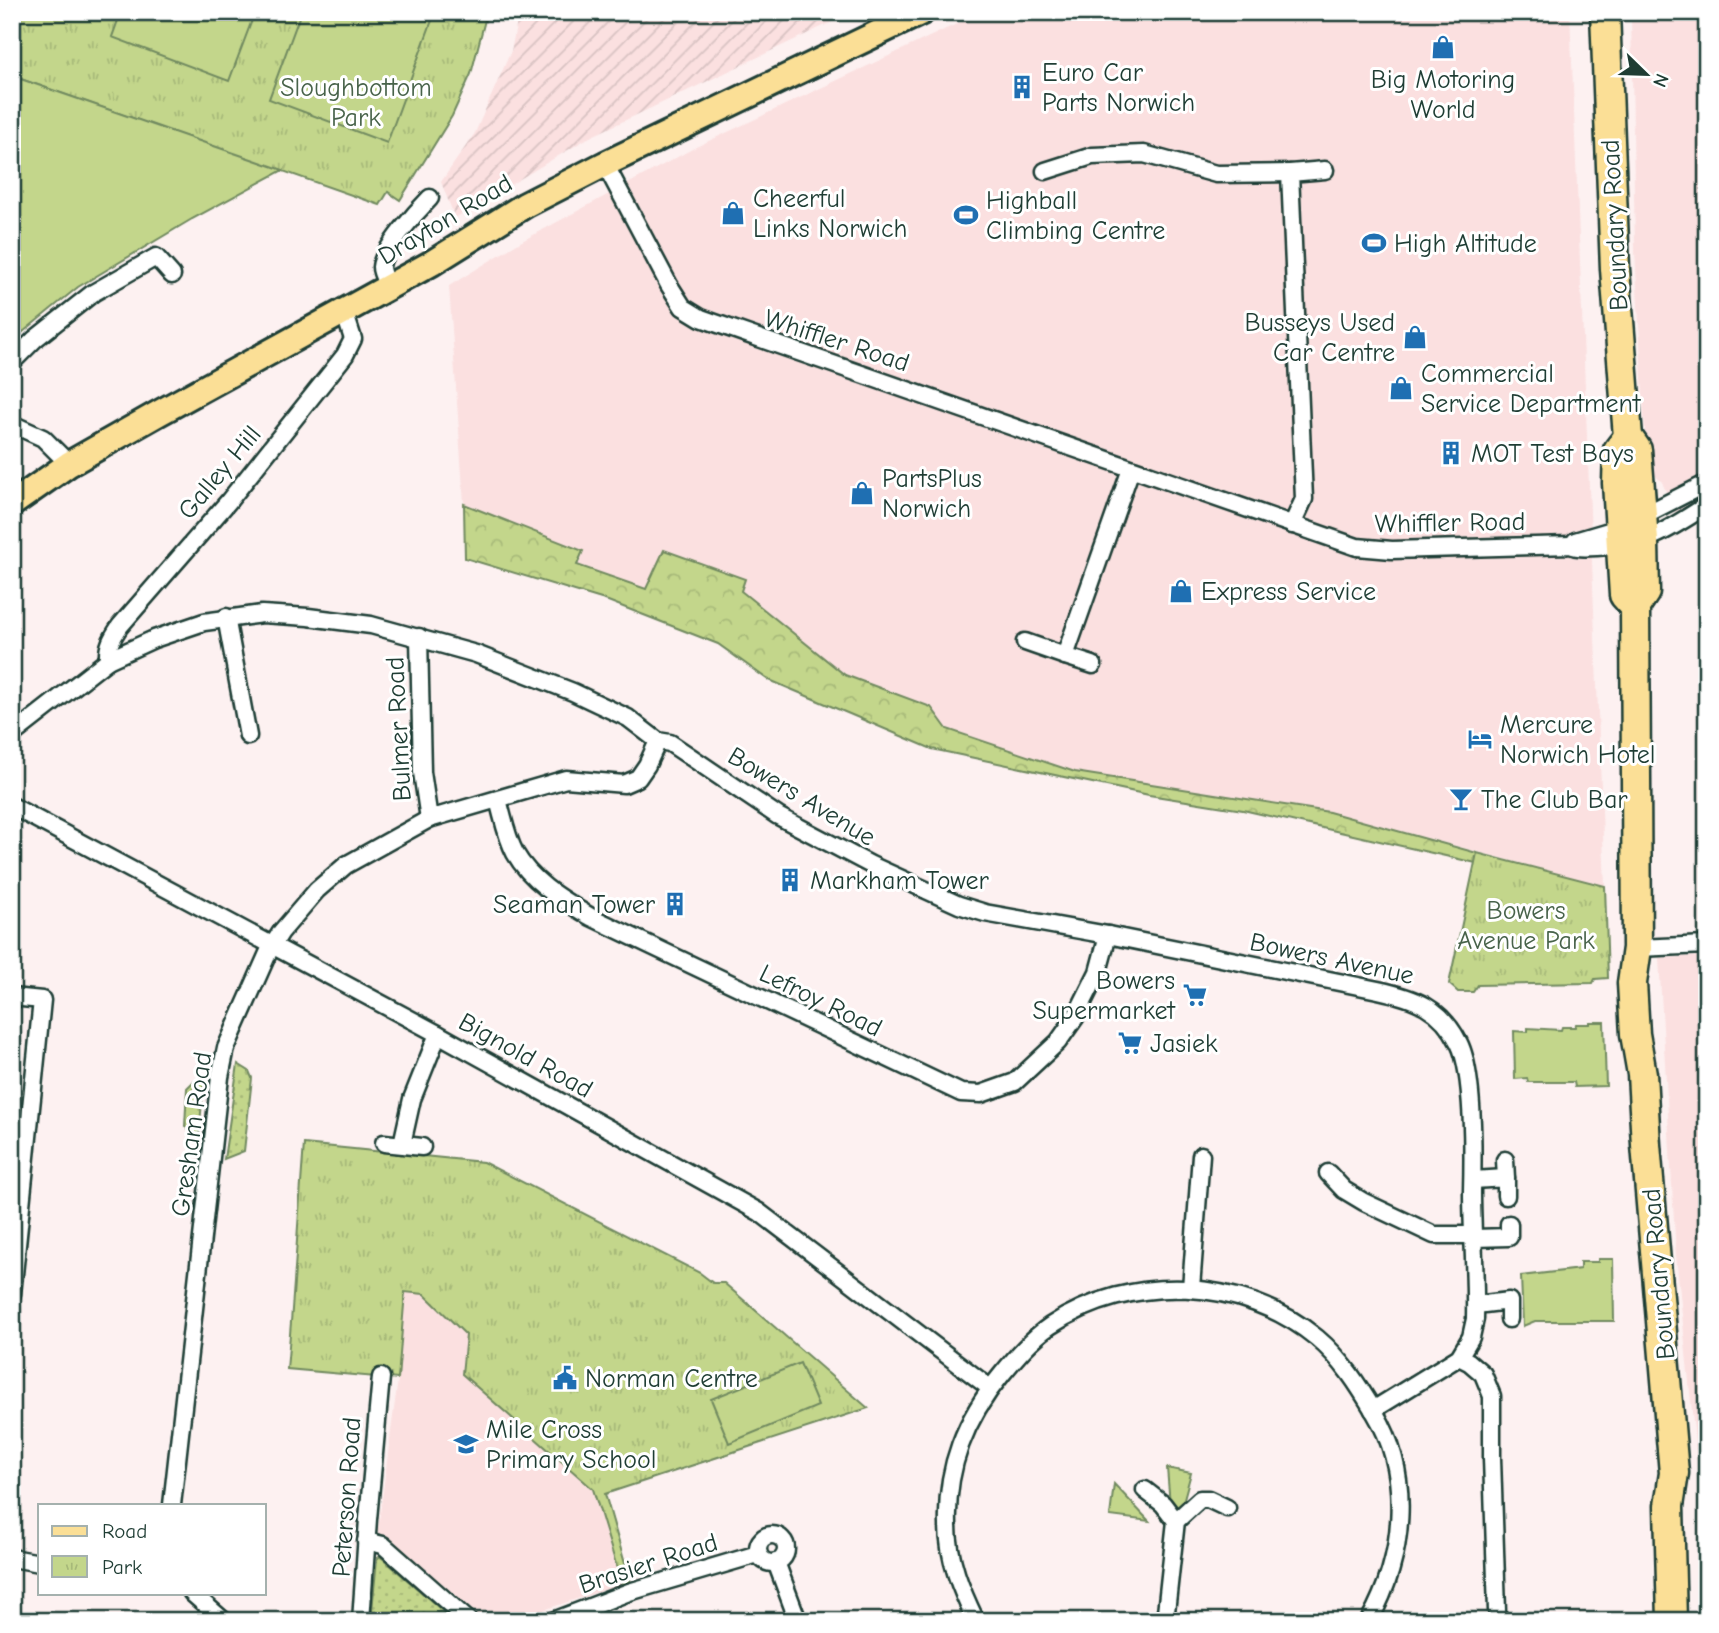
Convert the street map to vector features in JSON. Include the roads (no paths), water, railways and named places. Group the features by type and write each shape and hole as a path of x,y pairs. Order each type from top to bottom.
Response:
{"highway":[{"name":"Boundary Road","path":"1605,12 1615,269 1628,437 1637,450 1624,596 1635,607 1637,948 1632,1002 1642,1074 1674,1473 1669,1506 1672,1621"},
{"name":"Boundary Road","path":"1674,1473 1687,1505 1691,1571 1690,1621"}],"main road":[{"name":"Drayton Road","path":"12,504 69,464 389,288 525,205 922,12"}],"street":[{"path":"1045,171 1092,156 1144,154 1216,174 1325,170"},
{"name":"Whiffler Road","path":"605,164 669,285 683,307 701,318 1357,547 1392,550 1571,545 1578,548 1631,533"},
{"path":"1290,173 1304,499 1292,525"},
{"path":"389,288 382,274 383,257 430,198"},
{"path":"12,362 35,339 93,293 156,257 172,275"},
{"name":"Galley Hill","path":"108,660 110,640 120,626 228,502 345,355 353,338 344,311"},
{"path":"12,424 43,438 69,464"},
{"path":"1065,656 1131,469"},
{"path":"1631,533 1707,483"},
{"path":"1631,533 1665,531 1707,505"},
{"name":"Bowers Avenue","path":"12,735 108,660 154,639 204,622 262,614 370,625 476,653 573,692 639,725 658,741 670,743 778,816 870,865 959,905 985,913 1398,994 1427,1006 1442,1018 1459,1042 1467,1064 1473,1180 1475,1319 1471,1337 1459,1357"},
{"path":"226,617 248,736"},
{"name":"Bulmer Road","path":"419,637 422,772 429,819"},
{"path":"1025,642 1093,665"},
{"name":"Gresham Road","path":"172,1504 220,1077 226,1048 273,945 317,890 346,865 429,819 566,779 625,784 638,778 658,741"},
{"name":"Lefroy Road","path":"498,800 515,852 528,872 553,894 591,917 961,1093 981,1094 1015,1082 1058,1042 1075,1018 1098,972 1108,935"},
{"name":"Bignold Road","path":"12,806 438,1034 759,1212 990,1388"},
{"path":"1637,948 1707,945"},
{"path":"12,997 42,1000 12,1294"},
{"path":"402,1144 412,1099 438,1034"},
{"path":"384,1143 422,1147"},
{"path":"1191,1288 1201,1155"},
{"path":"1505,1160 1506,1196"},
{"path":"1328,1173 1344,1189 1364,1202 1434,1235 1474,1237 1509,1230 1509,1254"},
{"path":"1473,1180 1506,1178"},
{"path":"975,1621 958,1584 947,1526 949,1491 959,1445 973,1412 1019,1353 1051,1326 1093,1305 1133,1291 1191,1288 1222,1292 1269,1307 1293,1320 1319,1340 1350,1373 1385,1431 1398,1479 1399,1506 1392,1568 1369,1621"},
{"path":"1475,1305 1509,1295 1509,1318"},
{"path":"1373,1410 1459,1357 1483,1374 1492,1396 1497,1611"},
{"name":"Peterson Road","path":"361,1621 381,1377"},
{"path":"1145,1490 1163,1504 1176,1521"},
{"path":"1166,1621 1176,1521 1200,1499 1208,1499 1227,1508"},
{"path":"776,1535 785,1543 784,1555 776,1562 764,1561 758,1554 758,1545 764,1536 776,1535"},
{"path":"366,1541 383,1545 469,1621"},
{"name":"Brasier Road","path":"553,1621 629,1592 758,1554"},
{"path":"12,1558 38,1563"},
{"path":"776,1562 798,1621"},
{"path":"193,1594 224,1621"}],"place":[{"name":"Big Motoring World","path":"1443,47"},
{"name":"Euro Car Parts Norwich","path":"1022,87"},
{"name":"Cheerful Links Norwich","path":"733,213"},
{"name":"Highball Climbing Centre","path":"966,215"},
{"name":"High Altitude","path":"1374,243"},
{"name":"Busseys Used Car Centre","path":"1415,337"},
{"name":"Commercial Service Department","path":"1401,388"},
{"name":"MOT Test Bays","path":"1451,453"},
{"name":"PartsPlus Norwich","path":"862,493"},
{"name":"Express Service","path":"1181,591"},
{"name":"Mercure Norwich Hotel","path":"1480,739"},
{"name":"The Club Bar","path":"1461,799"},
{"name":"Markham Tower","path":"790,880"},
{"name":"Seaman Tower","path":"675,904"},
{"name":"Bowers Supermarket","path":"1195,995"},
{"name":"Jasiek","path":"1130,1043"},
{"name":"Norman Centre","path":"565,1378"},
{"name":"Mile Cross Primary School","path":"466,1444"}],"park label":[{"name":"Sloughbottom Park","path":"356,102"},
{"name":"Bowers Avenue Park","path":"1526,925"}]}
